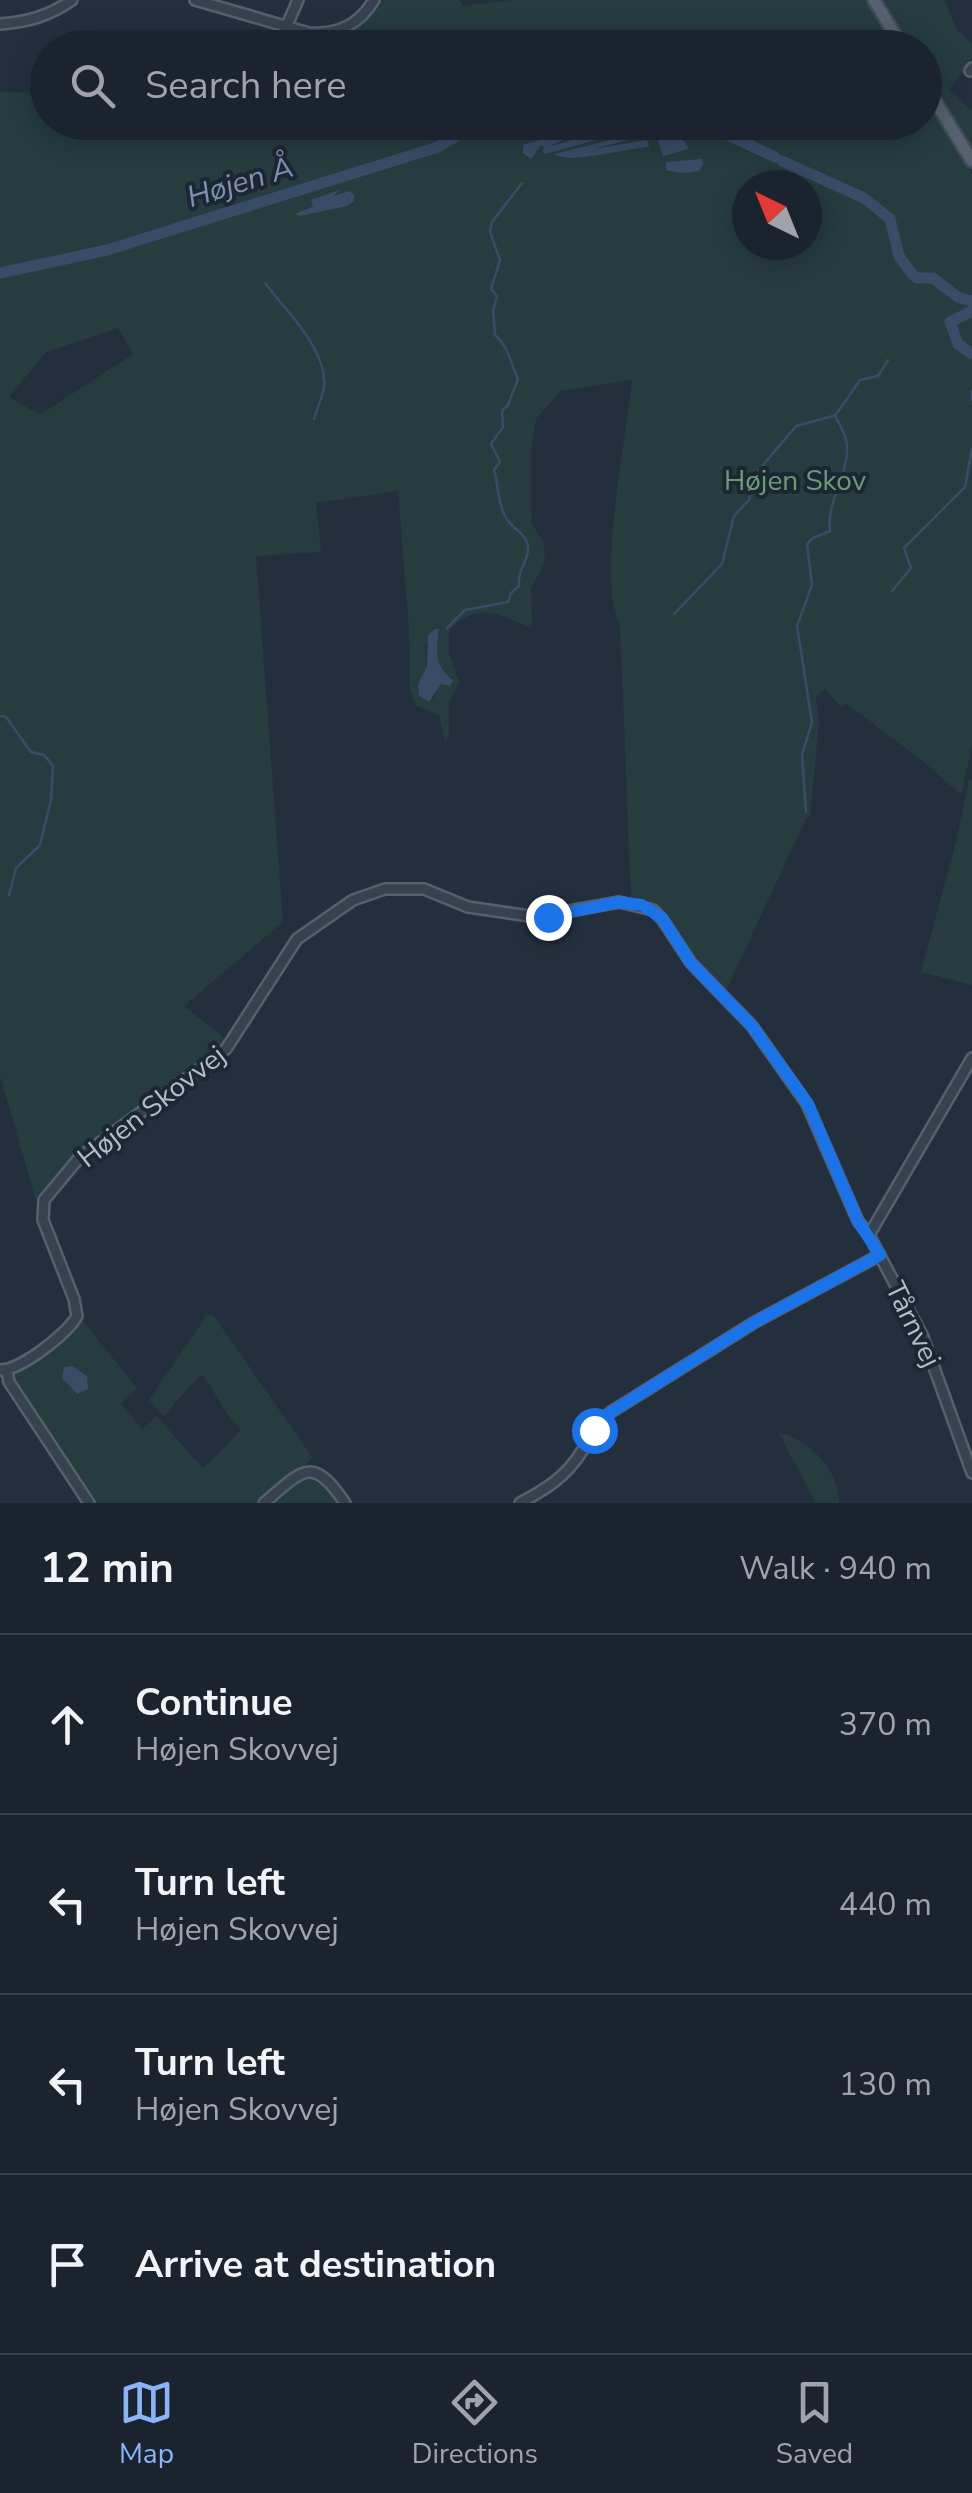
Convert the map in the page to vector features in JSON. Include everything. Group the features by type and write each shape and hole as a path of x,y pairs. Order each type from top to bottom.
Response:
{"main road":[{"path":"874,0 892,30"},
{"path":"942,112 972,161"}],"street":[{"path":"0,24 27,22 72,0"},
{"path":"195,0 304,30"},
{"path":"286,30 298,0"},
{"path":"340,30 364,16 374,0"},
{"name":"Højen Skovvej","path":"3,1371 20,1365 70,1326 77,1316 74,1299 42,1220 44,1200 80,1158 226,1050 296,938 353,900 385,890 424,889 455,904 536,917 618,902 652,910 662,918 691,963 752,1026 808,1104 858,1221 869,1235"},
{"path":"869,1235 972,1058"},
{"name":"Tårnvej","path":"869,1235 923,1337 972,1473"},
{"path":"520,1503 566,1474 600,1420 611,1412 755,1322 880,1255"},
{"path":"3,1371 89,1503"},
{"path":"264,1503 299,1476 312,1471 325,1476 345,1503"}],"green space":[{"path":"380,0 459,0 463,6 511,0 866,0 885,30 356,30"},
{"path":"884,0 944,0 958,31 972,43 972,59 949,90 972,111 972,148 942,101 942,30 901,30"},
{"name":"Højen Skov","path":"0,92 30,93 30,140 942,140 942,124 972,174 972,747 961,795 846,703 842,708 825,689 816,696 819,723 810,816 726,991 696,962 661,915 631,898 620,625 613,604 611,576 615,506 632,380 561,391 536,419 531,450 532,524 543,542 545,556 531,588 532,628 499,615 480,613 470,615 449,630 449,653 459,682 449,703 449,737 445,741 439,715 417,706 410,691 398,491 316,503 321,552 256,556 283,922 184,1006 229,1042 101,1135 36,1201 0,1076","holes":["118,328 133,354 40,415 9,397 46,352","438,634 436,647 442,670 452,678 441,683 433,700 419,683 427,666 425,645"]},
{"path":"969,779 972,780 972,985 921,972"},
{"path":"213,1315 313,1458 258,1503 96,1503 12,1375 77,1321 83,1321 137,1388 121,1404 142,1429 157,1416 203,1469 241,1430 204,1376 198,1377 164,1416 149,1400 206,1316"},
{"path":"778,1432 801,1441 820,1457 834,1479 839,1503 816,1503"},
{"path":"310,1474 323,1478 341,1503 269,1503"}],"water":[{"path":"540,140 563,140 549,146 596,140 546,154 541,145 531,159 523,153 523,145"},
{"path":"611,140 628,140 593,149 647,140 649,147 572,158 554,154"},
{"path":"658,140 682,140 689,149 663,156"},
{"path":"666,162 704,162 699,171 666,170"},
{"path":"340,190 333,196 350,191 354,201 347,206 294,214 313,207 311,200"},
{"path":"439,629 439,664 453,680 450,686 441,684 429,702 419,696 418,684 427,666 428,635"},
{"path":"72,1366 87,1376 88,1389 77,1394 62,1378 64,1367"}],"waterway":[{"name":"Højen Å","path":"0,273 107,250 438,147 450,140"},
{"name":"Højen Å","path":"739,140 775,157"},
{"name":"Højen Å","path":"782,161 864,198 890,219 899,256 912,274 933,278 959,298 972,301"},
{"path":"447,628 465,610 508,602 519,586 528,553 525,539 501,506 494,470 500,462 491,444 503,427 502,411 518,379 495,335 493,310 497,296 491,289 500,260 490,232 492,222 522,183"},
{"path":"265,283 304,332 319,359 324,387 314,419"},
{"name":"Højen Å","path":"972,311 950,322 958,344 972,354"},
{"path":"806,812 802,755 812,722 797,626 812,585 807,544 830,531 831,509 845,467 847,441 835,416 860,380 878,376 888,360"},
{"path":"972,391 972,400"},
{"path":"674,614 722,564 734,516 749,500 758,471 796,426 833,416"},
{"path":"892,591 911,568 904,548 965,487 972,449"},
{"path":"0,716 6,717 31,752 44,755 53,766 51,800 40,845 16,868 9,895"}],"route":[{"path":"548,917 631,902 662,918 691,963 752,1026 808,1104 858,1221 880,1255 755,1322 611,1412 594,1430"}]}
